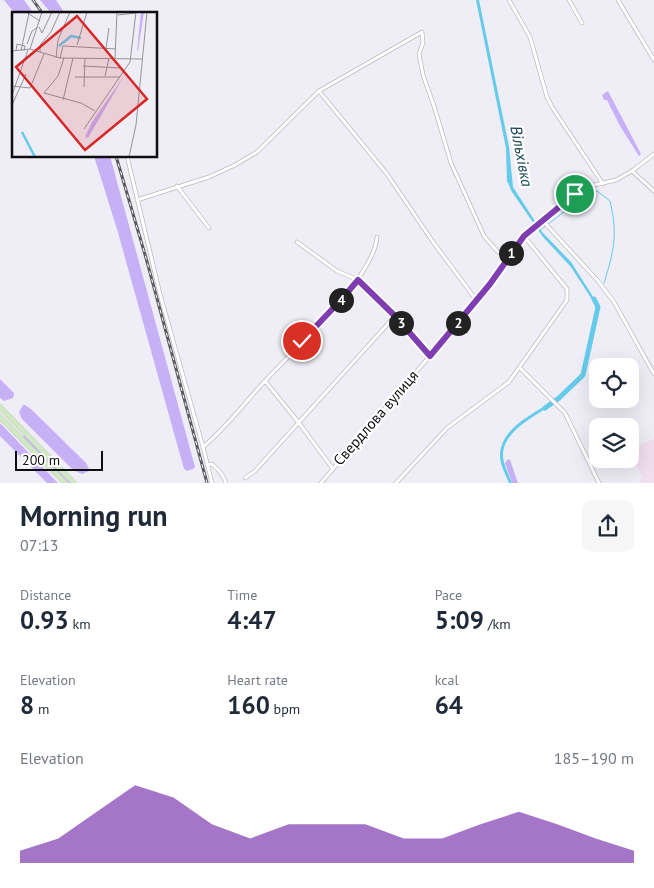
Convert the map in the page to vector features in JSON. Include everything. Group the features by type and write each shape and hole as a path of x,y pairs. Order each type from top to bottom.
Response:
{"main road":[{"path":"0,407 74,483"},
{"path":"0,417 65,483"}],"street":[{"path":"509,0 530,37 547,97 552,107 603,184"},
{"path":"569,0 582,23"},
{"path":"618,0 654,60"},
{"path":"138,200 209,176 235,165 257,152 319,92 422,32 423,43 419,54 423,75 451,163 484,236 497,251 508,258"},
{"path":"319,92 387,174 476,301"},
{"name":"Свердлова вулиця","path":"322,483 476,301 524,236 575,194 590,186 616,180 632,171 654,154"},
{"path":"128,158 160,294 212,483"},
{"path":"632,171 654,191"},
{"path":"177,186 209,228"},
{"path":"541,222 598,281 614,302 654,374"},
{"path":"396,483 447,428 509,382 567,300 566,289 524,236"},
{"path":"203,447 215,437 358,280 377,247 378,237"},
{"path":"297,242 337,271 358,280 395,316 430,356"},
{"path":"246,478 255,471 395,316"},
{"path":"520,368 565,413 599,483"},
{"path":"265,380 333,469"},
{"path":"207,465 212,464 225,478 226,483"}],"shaded area":[{"path":"4,0 24,0 33,12 13,12"},
{"path":"40,0 56,0 64,12 50,12"},
{"path":"608,91 641,154 639,156 620,126 607,100 604,100 602,95"},
{"path":"95,158 111,158 195,467 187,471 184,469 117,229"},
{"path":"0,379 14,393 13,398 4,401 0,398"},
{"path":"23,405 32,410 86,463 89,471 82,474 73,470 22,419 19,412"},
{"path":"0,423 58,483 47,483 0,436"},
{"path":"22,436 25,436 72,483 69,483"},
{"path":"654,439 654,483 640,483 639,480 642,478 638,468 639,445"},
{"path":"508,459 518,483 512,483 505,463"}],"water":[{"path":"476,0 479,0 509,147 513,187 542,232 571,262 597,303 595,304 571,267 543,237 512,192 507,181 506,148"},
{"path":"550,403 551,405 520,426 508,440 504,448 503,457 512,483 509,483 500,459 501,446 505,438 518,424"}],"waterway":[{"name":"Вільхівка","path":"540,230 572,206 597,191 610,201 614,223 614,242 604,283"},
{"name":"Вільхівка","path":"545,408 559,398 583,375 598,307 594,299"}],"railway":[{"path":"33,0 42,12"},
{"path":"117,158 146,258 207,483"}],"route":[{"path":"302,341 358,280 395,316 430,356 490,284 524,236 575,194"}]}
